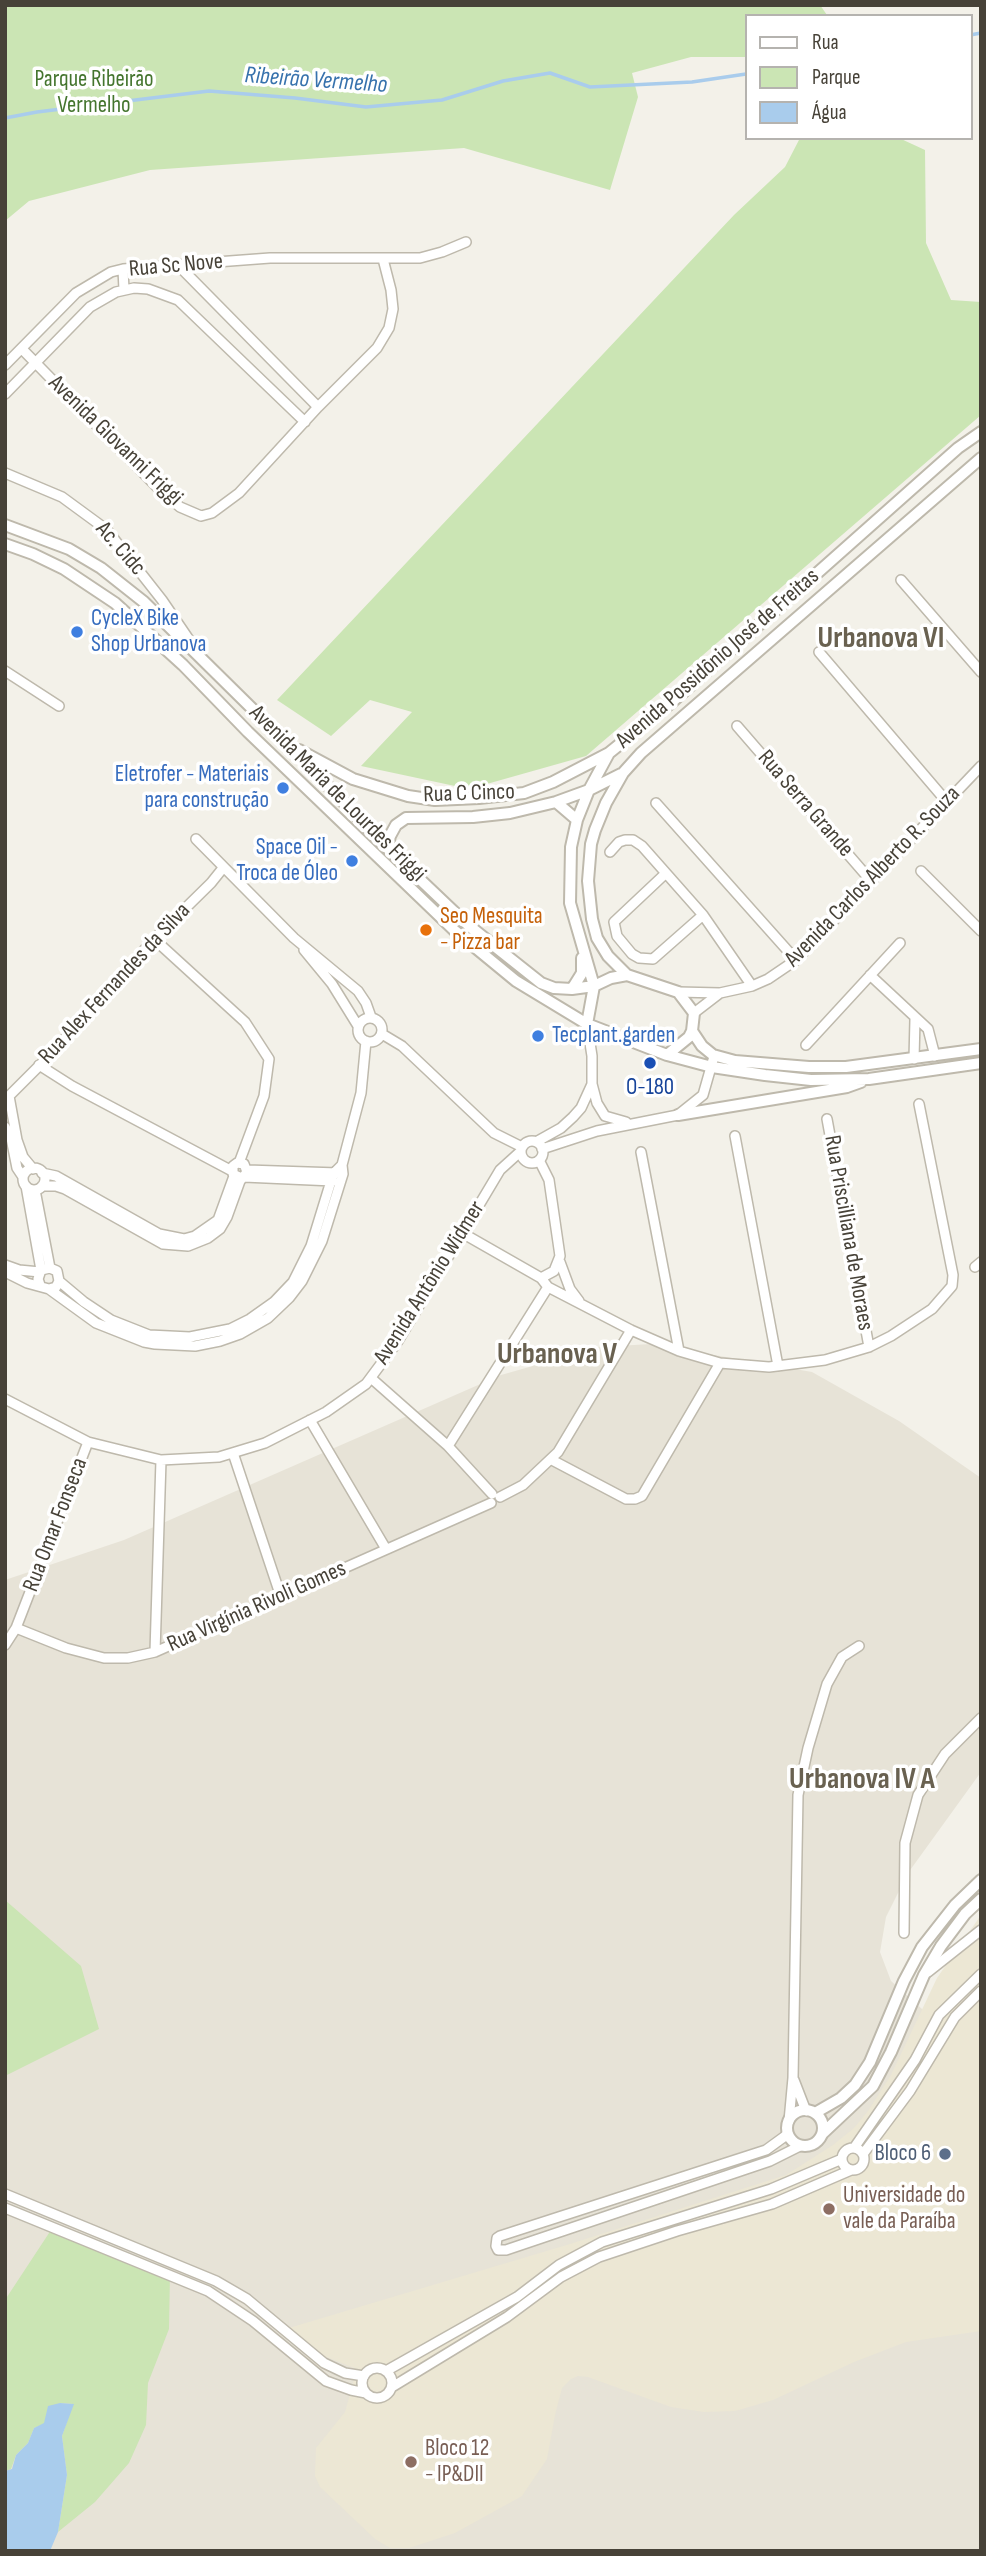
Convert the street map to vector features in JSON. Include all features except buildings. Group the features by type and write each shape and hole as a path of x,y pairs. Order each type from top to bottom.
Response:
{"street":[{"name":"Rua Sc Nove","path":"5,366 76,293 111,272 270,258 420,258 466,242"},
{"path":"5,394 89,307 124,290 148,289 178,300 305,422 377,348 389,328 393,309 383,259"},
{"path":"178,265 317,407"},
{"path":"123,269 124,290"},
{"name":"Avenida Giovanni Friggi","path":"22,349 159,488 180,507 201,516 212,513 239,493 305,422"},
{"name":"Avenida Possidônio José de Freitas","path":"594,986 589,962 569,903 571,847 577,820 589,790 609,753 672,702 948,457 981,432"},
{"name":"Avenida Possidônio José de Freitas","path":"627,975 608,956 597,938 588,881 595,830 623,773 641,753 981,458"},
{"name":"Ac. Cidc","path":"6,472 62,497 107,530 162,600 203,660"},
{"name":"Avenida Maria de Lourdes Friggi","path":"5,525 69,549 101,568 145,602 289,745 387,848 468,925 520,967 554,988 594,986 611,978 627,975"},
{"name":"Avenida Maria de Lourdes Friggi","path":"5,544 64,569 115,603 183,664 248,732 454,930 516,981 587,1024 667,1055 712,1067 811,1080 869,1079 981,1063"},
{"path":"901,580 981,672"},
{"path":"819,652 947,802"},
{"path":"5,671 32,686 58,706"},
{"name":"Rua Serra Grande","path":"737,726 872,882"},
{"name":"Rua C Cinco","path":"289,745 353,779 408,796 435,800 524,793 554,782 609,753"},
{"name":"Avenida Carlos Alberto R. Souza","path":"720,993 752,986 782,972 796,960 981,766"},
{"name":"Rua C Cinco","path":"387,848 396,825 407,818 473,817 510,813 556,802 623,773"},
{"path":"556,802 577,820"},
{"path":"656,803 796,960"},
{"path":"196,839 294,937 358,991 371,1017 381,1024 382,1034 376,1041 366,1041 358,1034 358,1026 332,984 294,937"},
{"path":"610,852 620,842 633,840 642,846 703,915 752,986"},
{"name":"Rua Alex Fernandes da Silva","path":"7,1098 153,939 223,868"},
{"path":"921,872 981,931"},
{"path":"665,874 614,922 617,936 632,954 639,958 653,959 703,915"},
{"path":"572,989 583,968 579,938"},
{"path":"153,939 245,1022 269,1059 264,1096 239,1163 244,1164 218,1220 195,1236 184,1239 159,1234 56,1176 27,1171 44,1270 38,1279 45,1287 96,1323 144,1342 195,1346 240,1334 268,1318 289,1298 302,1281 322,1241 364,1078 366,1041"},
{"path":"806,1045 900,943"},
{"path":"627,975 678,992 720,993"},
{"path":"870,975 928,1030 935,1056"},
{"path":"594,986 587,1024 592,1056 592,1084 597,1103 605,1116 632,1123"},
{"path":"667,1055 684,1042 692,1031 694,1013 678,992"},
{"path":"694,1013 720,993"},
{"path":"358,1026 371,1017"},
{"path":"914,1059 915,1020"},
{"path":"692,1031 702,1046 713,1055 735,1061 808,1067 846,1067 981,1049"},
{"path":"382,1034 402,1046 494,1133 522,1149 526,1161"},
{"path":"678,1115 703,1095 713,1055"},
{"path":"39,1065 72,1086 240,1174 338,1175"},
{"path":"522,1149 527,1143 539,1146 632,1123 847,1087 869,1079"},
{"path":"539,1146 581,1108 592,1084"},
{"path":"7,1098 23,1157 44,1180 31,1185"},
{"path":"464,1234 580,1302 678,1351 720,1363 778,1366 825,1360 869,1347 912,1323 932,1309 950,1290 953,1280 919,1104"},
{"name":"Rua Priscilliana de Moraes","path":"827,1119 869,1347"},
{"path":"5,1127 11,1138 17,1168 31,1185 65,1189 163,1244 188,1246 208,1238 220,1228 227,1217 240,1174"},
{"path":"735,1136 778,1366"},
{"path":"539,1146 539,1160 549,1180 559,1237 559,1262 570,1289 580,1302"},
{"name":"Avenida Antônio Widmer","path":"5,1399 88,1442 161,1460 219,1457 265,1443 326,1412 371,1378 398,1341 500,1170 522,1149"},
{"path":"641,1152 678,1351"},
{"path":"500,1170 526,1161 533,1163 539,1160"},
{"path":"5,1265 19,1270 57,1271 60,1281 111,1321 149,1335 190,1337 230,1329 274,1302 293,1282 311,1246 338,1175"},
{"path":"449,1446 545,1280 559,1262"},
{"path":"5,1272 27,1283 45,1287 56,1287 60,1281"},
{"name":"Rua Virgínia Rivoli Gomes","path":"16,1628 66,1648 104,1658 128,1658 155,1652 523,1485 552,1460 632,1330"},
{"path":"552,1460 626,1499 642,1496 720,1363"},
{"path":"371,1378 449,1446 494,1498"},
{"path":"310,1420 386,1549"},
{"name":"Rua Omar Fonseca","path":"5,1646 16,1628 88,1442"},
{"path":"233,1453 281,1597"},
{"path":"155,1652 161,1460"},
{"path":"800,2146 788,2134 793,2078 798,1796 805,1759 827,1684 842,1657 859,1646"},
{"path":"904,1933 905,1843 918,1795 944,1754 981,1718"},
{"path":"789,2121 796,2113 810,2112 841,2098 862,2073 870,2062 904,1981 922,1947 954,1905 981,1880"},
{"path":"788,2134 766,2150 500,2236 496,2246 498,2250 506,2250 770,2161 800,2146 811,2146 873,2087 924,1975 965,1914 981,1899"},
{"path":"954,1905 965,1914"},
{"path":"924,1975 981,1930"},
{"path":"859,2151 909,2071 939,2015 981,1974"},
{"path":"859,2151 910,2091 954,2017 981,1991"},
{"path":"793,2078 810,2112 822,2123 822,2134"},
{"path":"366,2393 362,2385 364,2376 374,2369 386,2371 517,2297 559,2265 602,2242 771,2189 842,2159 847,2150 859,2151"},
{"path":"5,2208 208,2291 253,2321 326,2381 366,2393 373,2398 383,2398 392,2387 507,2317 561,2277 599,2257 772,2204 862,2167 865,2160 859,2151"},
{"path":"842,2159 845,2166 851,2170"},
{"path":"5,2194 190,2269 224,2286 247,2299 324,2363 345,2373 364,2376"},
{"path":"386,2371 392,2378 392,2387"}],"shaded area":[{"path":"651,1344 812,1372 899,1421 981,1478 981,1772 908,1873 886,1917 880,1952 891,1981 932,2018 981,2025 981,2551 5,2551 5,1580 124,1540 501,1375 600,1347"},
{"name":"Universidade do vale da Paraíba","path":"981,1915 981,2331 906,2342 854,2362 773,2400 735,2411 704,2412 671,2407 588,2377 578,2376 562,2388 547,2459 522,2496 455,2533 409,2548 390,2548 375,2539 320,2487 315,2476 316,2448 345,2412 357,2369 324,2356 289,2328 570,2244 786,2175 833,2145 854,2128 868,2111 891,2075 937,1978"}],"green space":[{"name":"Parque Ribeirão Vermelho","path":"5,5 820,5 826,14 744,14 744,57 691,57 632,73 638,97 610,190 464,148 150,170 29,201 5,221"},
{"path":"799,140 903,140 925,150 926,243 951,300 981,302 981,415 586,756 469,789 361,766 412,712 370,700 331,736 277,700 734,215 785,167"},
{"path":"5,1900 81,1966 99,2029 5,2076"},
{"path":"53,2227 170,2274 169,2329 148,2383 146,2425 129,2463 95,2502 58,2532 67,2475 62,2436 73,2404 60,2403 44,2424 34,2428 28,2443 16,2455 11,2469 5,2471 5,2300"}],"water":[{"path":"74,2404 62,2436 67,2475 58,2532 50,2551 5,2551 5,2471 12,2469 16,2455 28,2443 34,2428 44,2423 48,2406"}],"waterway":[{"name":"Ribeirão Vermelho","path":"972,35 981,33"},
{"name":"Ribeirão Vermelho","path":"5,118 209,91 366,107 442,100 503,81 550,73 590,87 692,82 744,74"}],"place":[{"name":"CycleX Bike Shop Urbanova","path":"77,632"},
{"name":"Eletrofer - Materiais para construção","path":"283,788"},
{"name":"Space Oil - Troca de Óleo","path":"352,861"},
{"name":"Seo Mesquita - Pizza bar","path":"426,930"},
{"name":"Tecplant.garden","path":"538,1036"},
{"name":"O-180","path":"650,1063"},
{"name":"Bloco 6","path":"945,2154"},
{"name":"Universidade do vale da Paraíba","path":"829,2209"},
{"name":"Bloco 12 - IP&DII","path":"411,2462"}],"district":[{"name":"Urbanova VI","path":"881,639"},
{"name":"Urbanova V","path":"557,1355"},
{"name":"Urbanova IV A","path":"862,1780"}]}
